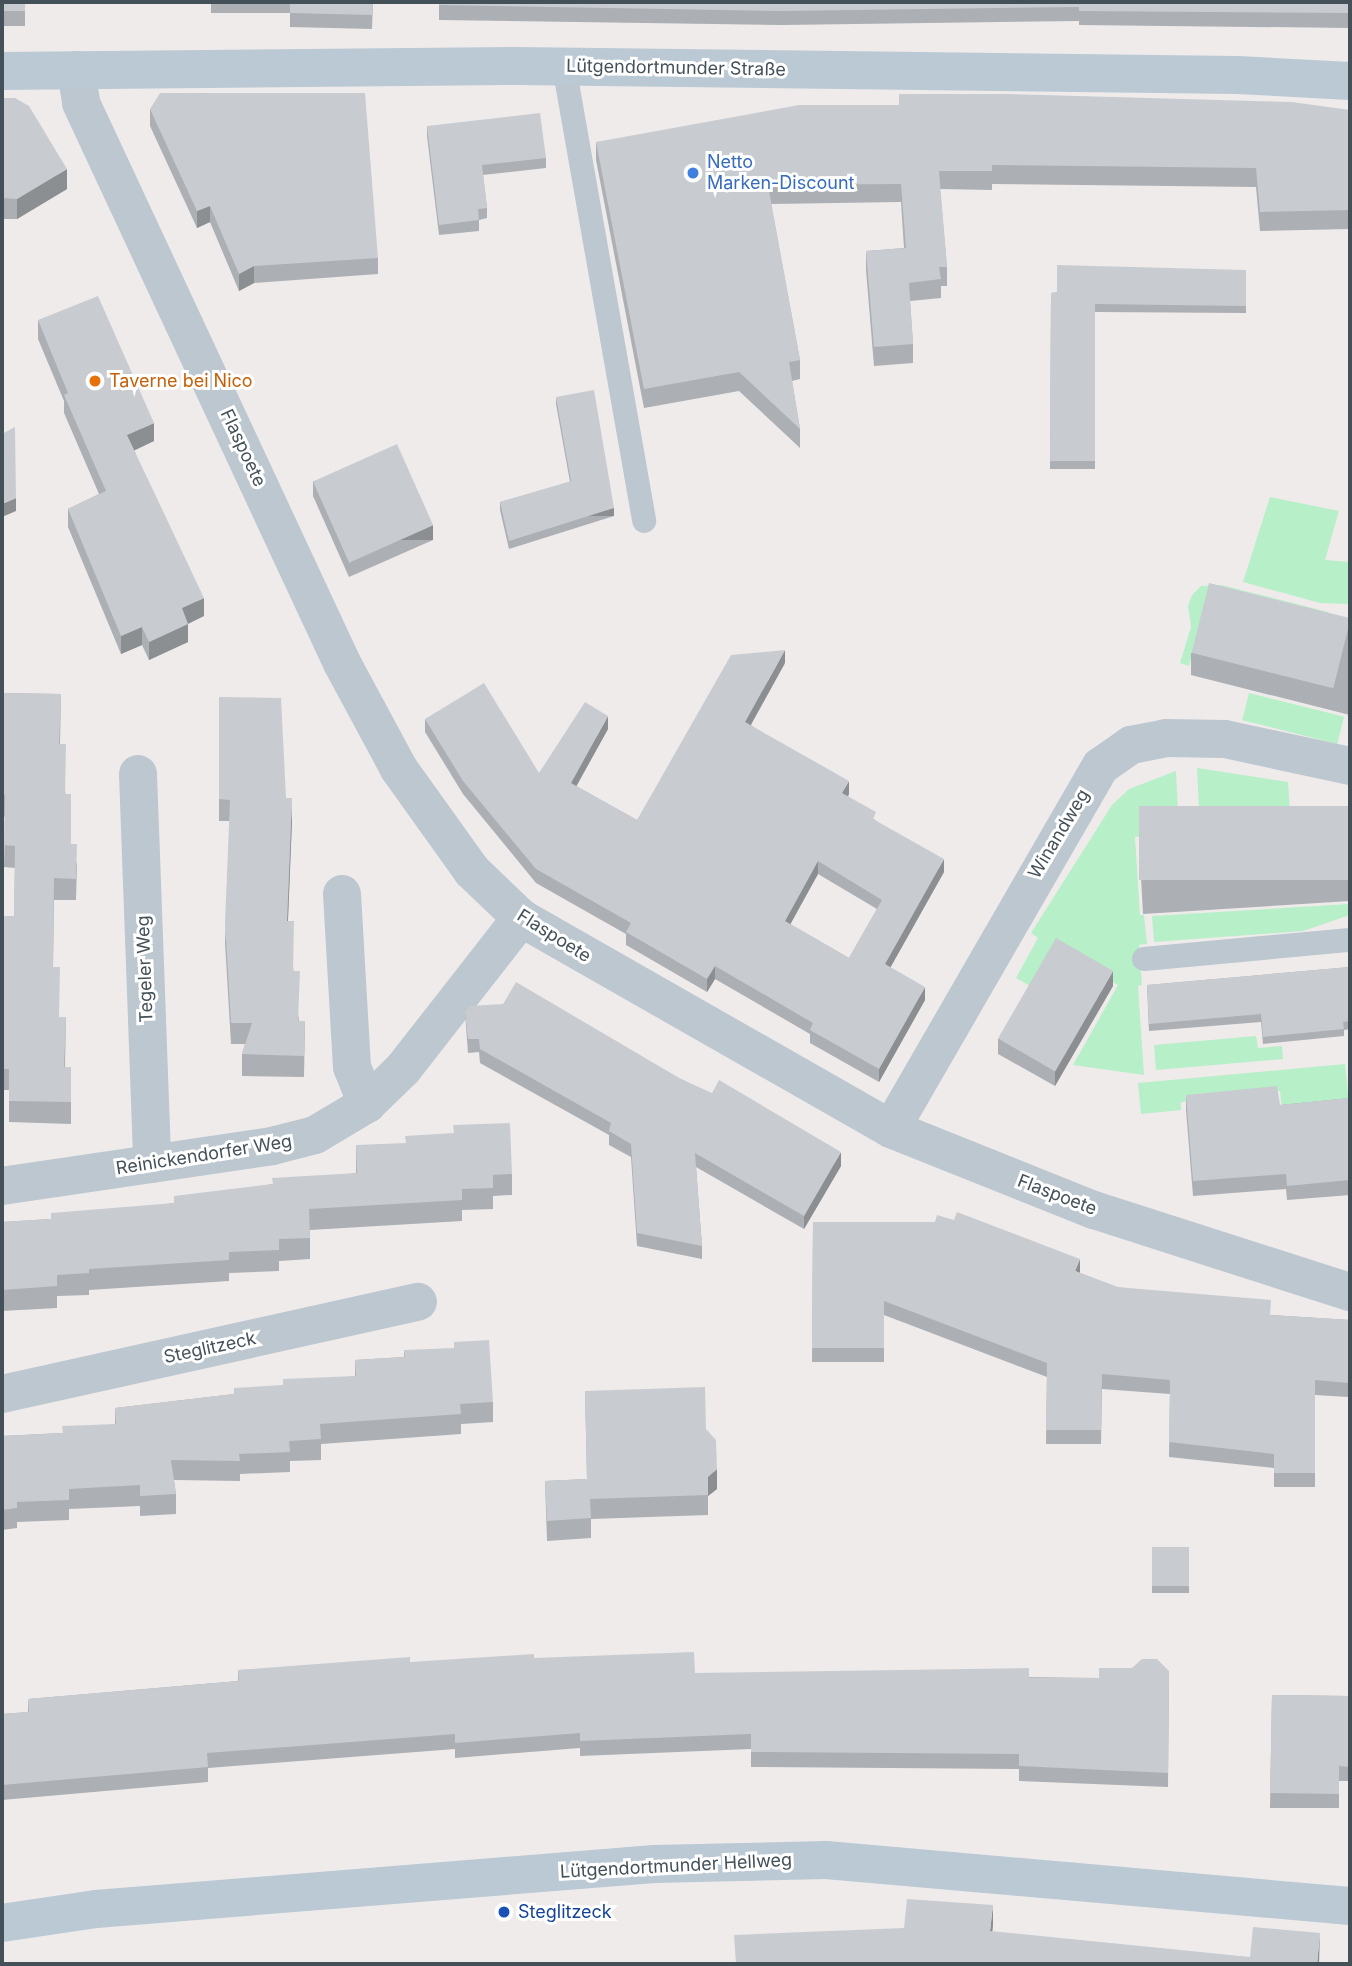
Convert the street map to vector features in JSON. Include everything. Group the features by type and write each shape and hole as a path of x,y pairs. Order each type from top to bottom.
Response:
{"street":[{"name":"Lütgendortmunder Straße","path":"2,71 564,66 1249,75 1350,81"},
{"name":"Flaspoete","path":"76,70 81,103 342,663 399,769 472,871 521,918 891,1129 1094,1210 1350,1292"},
{"name":"Winandweg","path":"891,1129 1101,765 1131,744 1166,738 1225,739 1350,766"},
{"name":"Tegeler Weg","path":"138,774 152,1164"},
{"path":"342,894 352,1067 367,1104"},
{"name":"Reinickendorfer Weg","path":"2,1186 152,1164 315,1135 367,1104 402,1069 521,918"},
{"name":"Steglitzeck","path":"2,1394 418,1302"},
{"name":"Lütgendortmunder Hellweg","path":"2,1923 57,1913 654,1864 826,1860 1350,1906"}],"lane":[{"path":"564,66 644,521"},
{"path":"1144,960 1343,944 1350,940"}],"green space":[{"path":"1270,497 1339,511 1325,560 1350,562 1350,604 1320,603 1243,582"},
{"path":"1221,585 1328,612 1325,628 1208,598 1189,666 1180,663 1191,627 1188,606 1192,595 1201,586"},
{"path":"1249,693 1344,717 1337,744 1242,720"},
{"path":"1197,768 1288,782 1291,826 1200,831"},
{"path":"1176,771 1179,833 1135,837 1140,915 1144,915 1147,944 1139,945 1142,985 1138,986 1144,1075 1073,1065 1118,985 1052,947 1030,986 1016,978 1038,938 1031,933 1112,805 1129,789"},
{"path":"1350,904 1350,915 1303,931 1154,942 1152,916"},
{"path":"1256,1036 1258,1048 1282,1046 1283,1059 1156,1070 1154,1045"},
{"path":"1345,1064 1349,1104 1282,1110 1280,1091 1181,1102 1181,1110 1141,1114 1138,1083"}],"building":[{"path":"2,2 25,2 25,11 2,11"},
{"path":"290,2 373,2 372,15 290,13"},
{"path":"439,2 1350,2 1350,13 1079,11 1079,7 783,11 439,5"},
{"path":"160,93 365,93 378,258 254,266 239,274 210,206 197,211 150,109"},
{"path":"899,94 1009,94 1292,102 1350,110 1350,210 1260,212 1256,168 992,165 992,171 939,171 947,267 939,267 941,279 909,283 913,344 874,347 866,251 906,248 901,184 768,185 800,360 789,362 800,429 739,372 644,389 596,142 799,105 899,105"},
{"path":"2,98 15,98 29,106 67,169 17,199 2,198"},
{"path":"540,113 546,158 482,165 487,208 478,209 479,220 439,225 427,126"},
{"path":"1057,265 1246,270 1246,306 1095,304 1095,461 1050,461 1051,293 1057,293"},
{"path":"98,296 154,423 127,435 204,598 182,608 188,624 149,642 142,627 121,636 68,509 106,491 64,395 68,393 38,320"},
{"path":"594,390 614,508 509,541 500,502 571,481 556,397"},
{"path":"15,427 16,498 2,504 2,434"},
{"path":"397,444 433,525 349,563 313,481"},
{"path":"1209,583 1350,618 1333,688 1192,653"},
{"path":"785,650 745,722 849,781 842,793 876,812 873,819 944,859 885,964 925,987 879,1069 810,1030 813,1023 715,966 707,979 626,932 631,923 536,869 463,781 425,719 484,683 539,773 585,702 608,716 571,783 637,820 731,655","holes":["818,861 882,900 849,958 785,921"]},
{"path":"2,693 61,694 59,744 66,744 65,794 71,794 71,844 77,844 76,879 54,878 53,967 60,967 59,1017 66,1017 64,1067 71,1067 71,1102 9,1101 9,1069 2,1069 2,916 14,916 15,846 4,845"},
{"path":"219,697 281,698 286,798 292,798 287,921 294,921 293,971 300,971 298,1021 305,1021 304,1056 242,1054 252,1023 231,1023 225,922 230,800 219,799"},
{"path":"1139,806 1350,806 1350,880 1139,880"},
{"path":"1056,938 1113,971 1055,1071 998,1038"},
{"path":"1350,967 1350,1021 1343,1022 1344,1029 1263,1037 1261,1014 1149,1024 1147,985"},
{"path":"516,982 681,1079 712,1093 719,1080 841,1152 804,1216 695,1153 702,1246 637,1233 631,1144 609,1131 611,1123 480,1049 479,1039 468,1039 465,1012 470,1006 503,1004"},
{"path":"1277,1086 1280,1105 1350,1098 1350,1180 1287,1186 1286,1174 1193,1181 1186,1095"},
{"path":"510,1123 512,1174 493,1175 493,1188 462,1189 462,1200 309,1209 310,1238 279,1239 279,1250 229,1252 229,1260 89,1269 89,1273 57,1275 57,1286 2,1290 2,1222 51,1219 51,1213 174,1203 174,1196 273,1184 272,1178 357,1173 356,1145 406,1143 405,1136 454,1133 453,1125"},
{"path":"957,1212 1080,1259 1075,1271 1117,1287 1271,1300 1270,1315 1350,1320 1348,1383 1315,1380 1315,1473 1274,1473 1274,1454 1169,1442 1170,1380 1102,1374 1101,1430 1046,1430 1047,1363 884,1301 884,1348 812,1348 813,1222 935,1222 937,1215 954,1220"},
{"path":"489,1340 493,1402 460,1404 461,1414 320,1424 321,1439 289,1441 290,1452 239,1454 240,1461 171,1460 176,1494 140,1496 140,1485 69,1489 69,1500 17,1502 17,1508 2,1510 2,1436 63,1433 62,1426 116,1424 115,1408 234,1394 234,1388 283,1385 283,1379 356,1376 355,1360 405,1357 404,1350 454,1348 454,1342"},
{"path":"705,1387 706,1429 716,1440 717,1469 708,1477 708,1495 590,1499 591,1518 547,1521 545,1481 587,1479 585,1391"},
{"path":"1152,1547 1189,1547 1189,1586 1152,1586"},
{"path":"694,1652 695,1673 1029,1668 1029,1678 1099,1678 1099,1668 1132,1668 1142,1659 1157,1659 1169,1671 1168,1773 1019,1766 1019,1754 751,1752 751,1734 580,1741 580,1733 455,1743 455,1734 207,1753 208,1767 2,1785 2,1714 29,1712 28,1699 239,1681 238,1670 410,1657 410,1662 534,1654 534,1658"},
{"path":"1272,1695 1350,1696 1350,1767 1339,1766 1339,1794 1270,1793"},
{"path":"907,1899 993,1905 990,1931 1250,1957 1253,1927 1320,1933 1317,1964 736,1964 734,1935 904,1928"}],"place":[{"name":"Netto Marken-Discount","path":"693,173"},
{"name":"Taverne bei Nico","path":"95,381"},
{"name":"Steglitzeck","path":"504,1912"}]}
